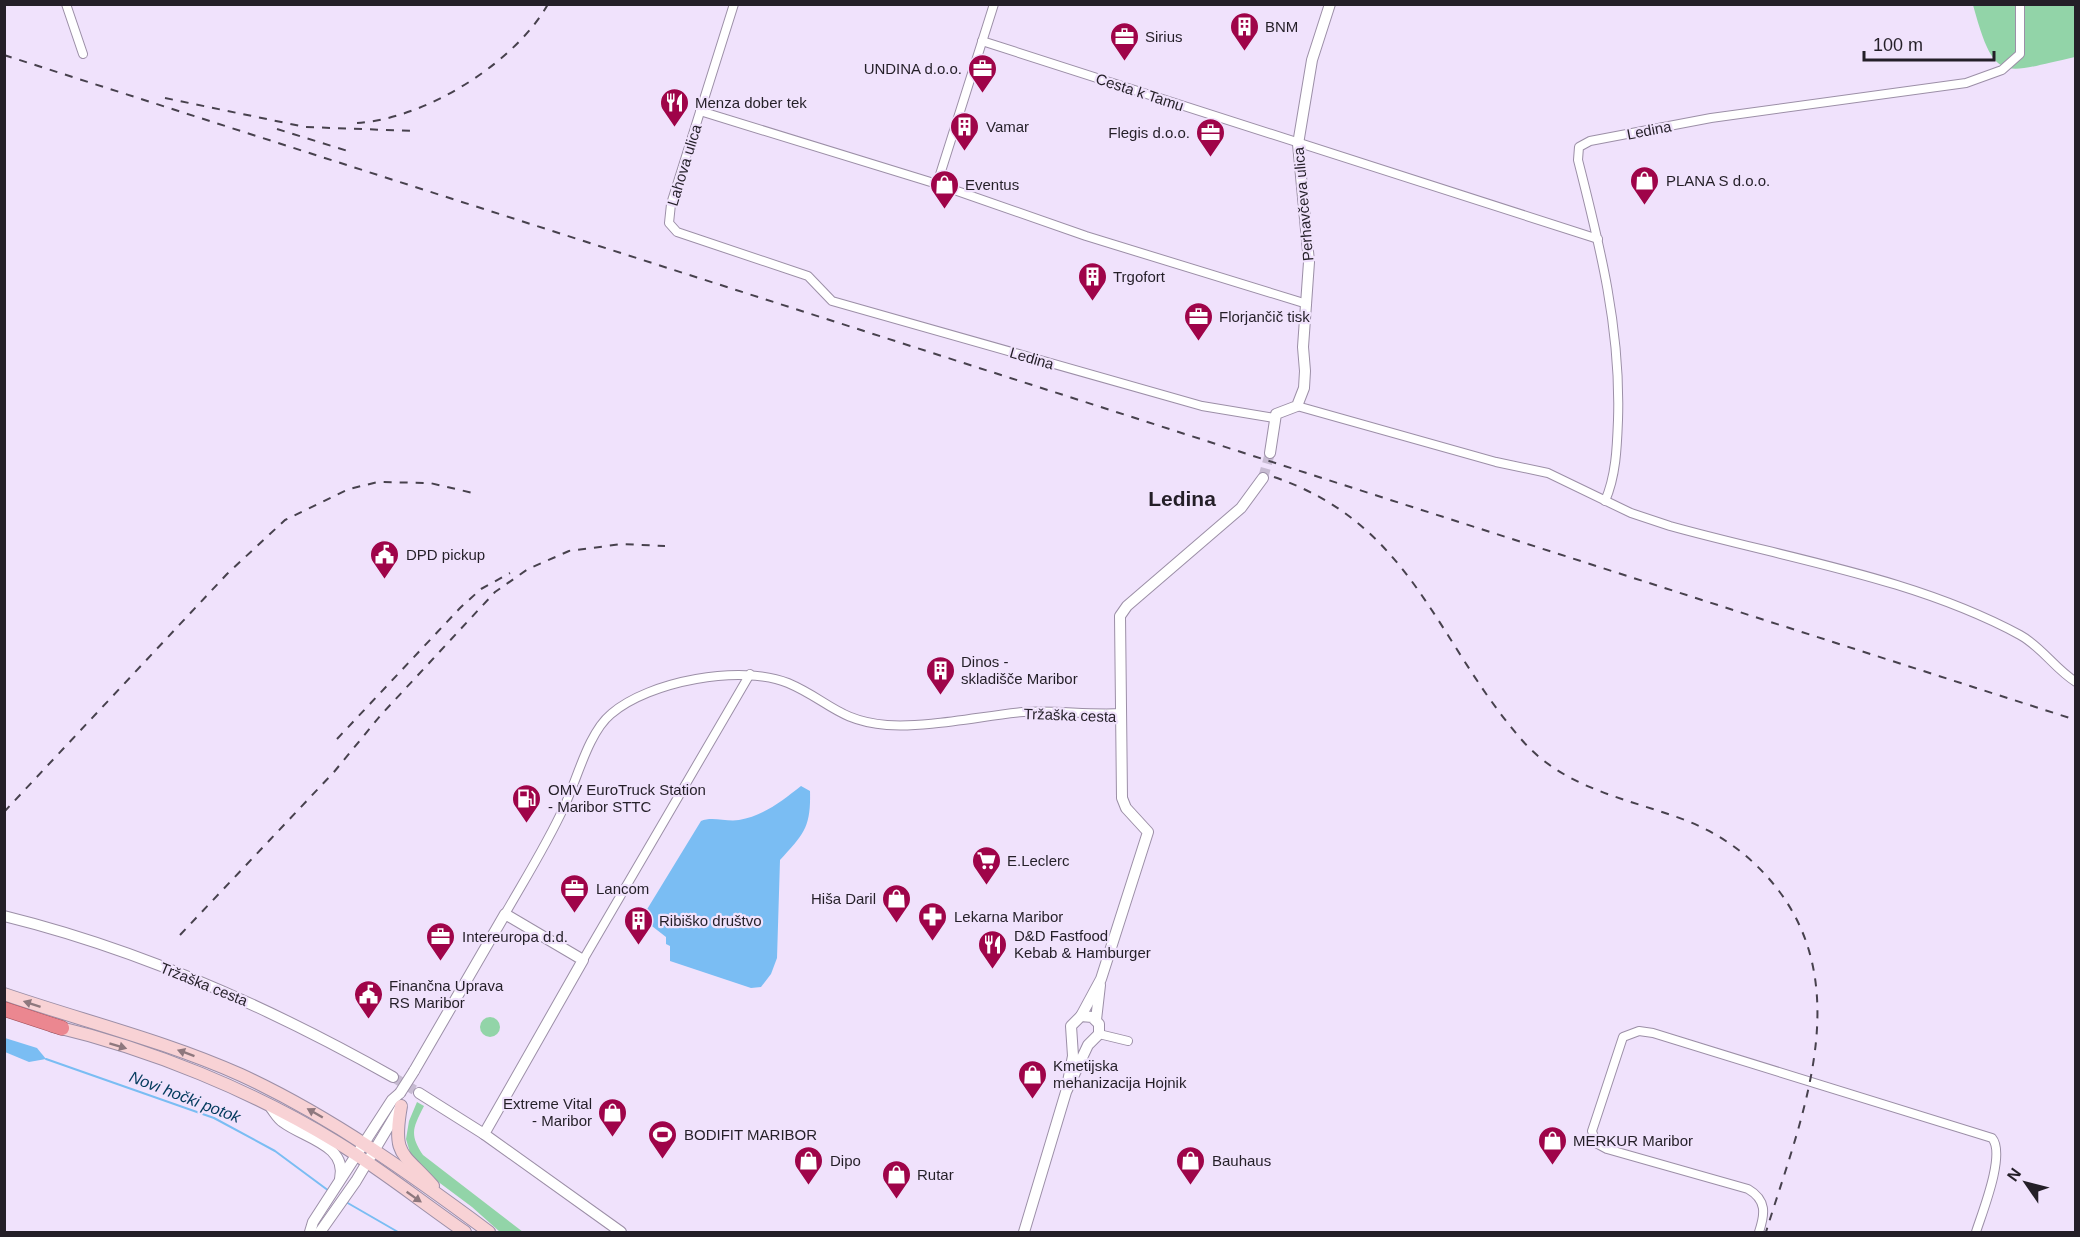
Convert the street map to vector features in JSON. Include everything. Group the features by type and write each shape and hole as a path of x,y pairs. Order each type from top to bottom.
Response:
{"highway":[{"path":"4,1009 62,1029"}],"main road":[{"path":"4,994 203,1060 283,1096 369,1147 441,1196 489,1233"},
{"path":"4,1015 62,1029 183,1068 270,1108 316,1130 465,1233"},
{"path":"401,1100 396,1132 399,1149 403,1157 441,1196"}],"street":[{"path":"66,4 83,54"},
{"name":"Lahova ulica","path":"734,4 668,217 672,228 685,236 802,273"},
{"path":"937,184 994,4"},
{"name":"Perhavčeva ulica","path":"1297,406 1304,388 1303,346 1309,262 1298,144 1312,60 1330,4"},
{"name":"Ledina","path":"1605,501 1614,470 1618,355 1613,312 1578,160 1578,149 1582,143 1711,118 1935,88 1982,78 2002,70 2020,54 2020,4"},
{"name":"Cesta k Tamu","path":"982,41 1598,239"},
{"path":"700,111 937,184 1044,219 1086,236 1307,304"},
{"name":"Ledina","path":"802,273 814,281 832,301 1202,406 1274,418"},
{"path":"1270,453 1274,418 1282,410 1297,406 1496,462 1548,473 1605,501 1670,526 1916,591 1958,606 2022,636 2076,682"},
{"path":"1122,713 1119,629 1123,611 1241,508 1263,478"},
{"path":"484,1134 750,674"},
{"name":"Tržaška cesta","path":"369,1147 392,1100 401,1100 414,1071 564,809 594,736 611,714 659,689 683,681 750,674 773,677 791,685 826,707 865,723 900,725 1035,712 1122,713 1122,798 1126,808 1148,832 1101,979"},
{"path":"505,914 584,960"},
{"name":"Tržaška cesta","path":"4,915 90,940 226,992 286,1019 393,1077"},
{"path":"1066,1092 1073,1039 1071,1026 1082,1016 1101,979"},
{"path":"1099,1034 1096,1020 1101,979"},
{"path":"1082,1016 1096,1020"},
{"path":"1759,1233 1763,1218 1763,1203 1757,1194 1748,1189 1607,1149 1596,1143 1592,1131 1594,1122 1623,1037 1629,1032 1653,1033 1992,1138 1996,1143 1998,1158 1976,1233"},
{"path":"1099,1034 1128,1041"},
{"path":"1024,1233 1066,1092 1088,1045 1099,1034"},
{"path":"1073,1039 1079,1044 1088,1045"},
{"path":"419,1093 484,1134 621,1233"},
{"path":"270,1108 282,1121 334,1152 341,1161 339,1181"},
{"path":"320,1233 350,1189 361,1160 369,1147"},
{"path":"310,1233 313,1222 339,1181 361,1160"}],"green space":[{"path":"1973,5 2075,5 2075,57 2031,67 2016,69 2005,67 1996,61 1988,49"},
{"path":"490,1017 497,1020 500,1027 497,1034 490,1037 483,1034 480,1027 483,1020"},
{"path":"417,1102 424,1106 415,1126 414,1136 423,1155 523,1232 500,1232 472,1207 413,1163 406,1139 409,1121"}],"water":[{"path":"801,786 810,791 809,813 800,836 780,860 777,958 771,974 761,987 751,988 670,961 670,946 666,944 666,937 648,923 646,911 701,821 748,818 779,802"},
{"path":"5,1038 37,1048 46,1059 29,1062 5,1052"}],"waterway":[{"name":"Novi hočki potok","path":"46,1059 214,1118 275,1151 329,1191"},
{"name":"Novi hočki potok","path":"346,1202 398,1232"}],"tunnel":[{"path":"1263,478 1270,453"},
{"path":"393,1077 419,1093"}],"railway":[{"path":"357,123 411,111 466,84 514,47 533,26 548,4"},
{"path":"4,55 2076,720"},
{"path":"165,98 305,127 416,131"},
{"path":"277,129 351,152"},
{"path":"1274,477 1321,498 1359,524 1390,554 1417,588 1491,701 1521,739 1538,756 1556,770 1576,781 1685,820 1725,840 1759,868 1779,891 1802,931 1814,973 1817,1016 1814,1060 1805,1104 1766,1232"},
{"path":"4,812 227,574 285,520 349,489 378,482 430,483 473,493"},
{"path":"180,935 334,772 380,716 495,592 528,569 569,551 622,544 665,546"},
{"path":"337,739 460,608 481,589 510,573"}],"place":[{"name":"BNM","path":"1244,52"},
{"name":"Sirius","path":"1124,62"},
{"name":"UNDINA d.o.o.","path":"983,94"},
{"name":"Menza dober tek","path":"674,128"},
{"name":"Vamar","path":"965,152"},
{"name":"Flegis d.o.o.","path":"1211,158"},
{"name":"PLANA S d.o.o.","path":"1645,206"},
{"name":"Eventus","path":"944,210"},
{"name":"Trgofort","path":"1092,302"},
{"name":"Florjančič tisk","path":"1198,342"},
{"name":"DPD pickup","path":"385,580"},
{"name":"Dinos - skladišče Maribor","path":"940,696"},
{"name":"OMV EuroTruck Station - Maribor STTC","path":"527,824"},
{"name":"E.Leclerc","path":"986,886"},
{"name":"Lancom","path":"575,914"},
{"name":"Hiša Daril","path":"897,924"},
{"name":"Lekarna Maribor","path":"933,942"},
{"name":"Ribiško društvo","path":"638,946"},
{"name":"Intereuropa d.d.","path":"441,962"},
{"name":"D&D Fastfood Kebab & Hamburger","path":"993,970"},
{"name":"Finančna Uprava RS Maribor","path":"368,1020"},
{"name":"Kmetijska mehanizacija Hojnik","path":"1032,1100"},
{"name":"Extreme Vital - Maribor","path":"613,1138"},
{"name":"BODIFIT MARIBOR","path":"663,1160"},
{"name":"MERKUR Maribor","path":"1552,1166"},
{"name":"Dipo","path":"809,1186"},
{"name":"Bauhaus","path":"1191,1186"},
{"name":"Rutar","path":"896,1200"}],"district":[{"name":"Ledina","path":"1182,498"}]}
